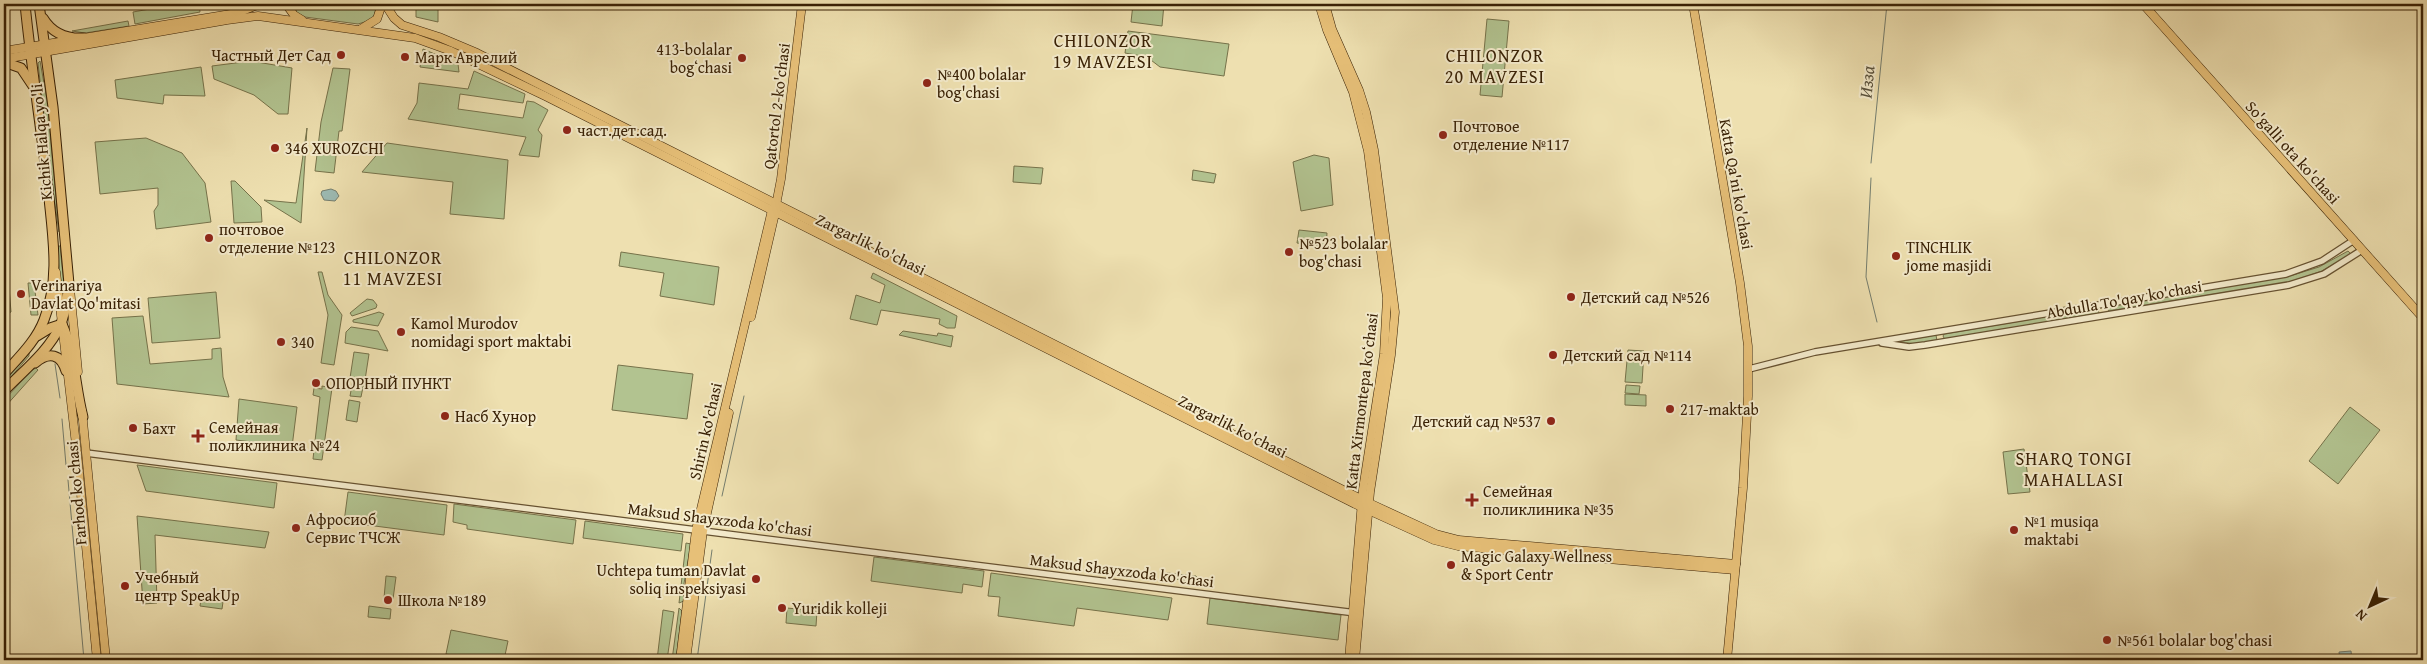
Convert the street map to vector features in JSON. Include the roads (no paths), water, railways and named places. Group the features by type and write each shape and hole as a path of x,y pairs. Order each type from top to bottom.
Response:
{"highway":[{"name":"Kichik Halqa yo'li","path":"4,374 34,340 42,324 49,304 55,264 37,94 25,4"},
{"name":"Kichik Halqa yo'li","path":"4,391 52,340 62,324 69,278 40,4"},
{"path":"41,16 50,27 60,34 72,38 84,38"},
{"path":"4,60 24,71 37,94"},
{"path":"46,172 51,195 55,232 60,236 65,231"},
{"path":"34,340 46,330 62,324 71,344 75,386 83,417"},
{"path":"4,391 32,356 30,350 24,351"},
{"path":"4,391 46,356 60,358 66,371"}],"main road":[{"path":"4,60 30,51 206,20 242,12 260,4"},
{"path":"286,4 294,15 306,22"},
{"path":"361,29 377,19 383,4"},
{"name":"Zargarlik ko'chasi","path":"383,4 402,25 439,37 477,53 775,209 1365,505 1436,534 1460,540 1736,567"},
{"name":"Qatortol 2-ko'chasi","path":"775,209 781,179 802,4"},
{"name":"Katta Xirmontepa koʻchasi","path":"1319,4 1327,30 1353,92 1368,150 1387,298 1384,354 1369,445 1356,613 1355,660"},
{"name":"Katta Xirmontepa koʻchasi","path":"1325,4 1332,29 1364,103 1374,150 1394,297 1393,334 1365,505"},
{"name":"Katta Qa'ni ko'chasi","path":"1692,4 1740,283 1749,369 1746,435 1727,660"},
{"name":"So'galli ota ko'chasi","path":"2143,4 2356,239"},
{"name":"So'galli ota ko'chasi","path":"2148,4 2364,248 2423,318"},
{"name":"Zargarlik ko'chasi","path":"206,20 258,16 415,38 452,51 775,209"},
{"path":"46,48 84,38 206,20"},
{"path":"4,51 30,51"},
{"name":"Shirin ko'chasi","path":"680,660 690,607 700,530 775,209"},
{"name":"So'galli ota ko'chasi","path":"2364,248 2423,310"},
{"name":"Kichik Halqa yo'li","path":"55,264 62,324"},
{"name":"Kichik Halqa yo'li","path":"69,278 74,323"},
{"name":"Farhod ko'chasi","path":"74,323 106,660"},
{"name":"Farhod ko'chasi","path":"62,324 77,453 97,660"},
{"name":"Maksud Shayxzoda ko'chasi","path":"77,453 86,453"},
{"path":"686,660 690,607"},
{"name":"Katta Xirmontepa koʻchasi","path":"1349,660 1356,613"}],"street":[{"name":"Abdulla To'qay ko'chasi","path":"1749,369 1803,354 2286,274 2318,263 2356,239"},
{"path":"2346,246 2352,249 2353,256"},
{"name":"Abdulla To'qay ko'chasi","path":"1877,343 1909,347 1942,343 2300,282 2328,272 2364,248"},
{"path":"2101,304 2103,316"},
{"path":"1940,331 1938,338 1942,343"},
{"name":"Maksud Shayxzoda ko'chasi","path":"86,453 1356,613"}],"water":[{"path":"331,189 336,191 339,196 335,201 324,200 321,194 322,191"},
{"path":"2351,651 2352,660 2340,660 2339,652"}],"waterway":[{"name":"Изза","path":"1871,163 1887,4"},
{"name":"Изза","path":"1871,178 1866,277 1877,322"},
{"path":"55,364 60,398"},
{"path":"722,496 744,396"},
{"path":"62,419 66,465"},
{"path":"68,480 84,660"},
{"path":"697,660 712,550"}],"place":[{"name":"Частный Дет Сад","path":"341,55"},
{"name":"Марк Аврелий","path":"405,57"},
{"name":"413-bolalar bogʻchasi","path":"742,58"},
{"name":"№400 bolalar bog'chasi","path":"927,83"},
{"name":"част.дет.сад.","path":"567,130"},
{"name":"Почтовое отделение №117","path":"1443,135"},
{"name":"346 XUROZCHI","path":"275,148"},
{"name":"почтовое отделение №123","path":"209,238"},
{"name":"№523 bolalar bog'chasi","path":"1289,252"},
{"name":"TINCHLIK jome masjidi","path":"1896,256"},
{"name":"Verinariya Davlat Qo'mitasi","path":"21,294"},
{"name":"Детский сад №526","path":"1571,297"},
{"name":"Kamol Murodov nomidagi sport maktabi","path":"401,332"},
{"name":"340","path":"281,342"},
{"name":"Детский сад №114","path":"1553,355"},
{"name":"ОПОРНЫЙ ПУНКТ","path":"316,383"},
{"name":"217-maktab","path":"1670,409"},
{"name":"Насб Хунор","path":"445,416"},
{"name":"Детский сад №537","path":"1551,421"},
{"name":"Бахт","path":"133,428"},
{"name":"Семейная поликлиника №24","path":"198,436"},
{"name":"Семейная поликлиника №35","path":"1472,500"},
{"name":"Афросиоб Сервис ТЧСЖ","path":"296,528"},
{"name":"№1 musiqa maktabi","path":"2014,530"},
{"name":"Magic Galaxy Wellness & Sport Centr","path":"1451,565"},
{"name":"Uchtepa tuman Davlat soliq inspeksiyasi","path":"756,579"},
{"name":"Учебный центр SpeakUp","path":"125,586"},
{"name":"Школа №189","path":"388,600"},
{"name":"Yuridik kolleji","path":"782,608"},
{"name":"№561 bolalar bog'chasi","path":"2107,640"}],"district":[{"name":"CHILONZOR 19 MAVZESI","path":"1103,51"},
{"name":"CHILONZOR 20 MAVZESI","path":"1495,66"},
{"name":"CHILONZOR 11 MAVZESI","path":"393,268"},
{"name":"SHARQ TONGI MAHALLASI","path":"2074,469"}]}
